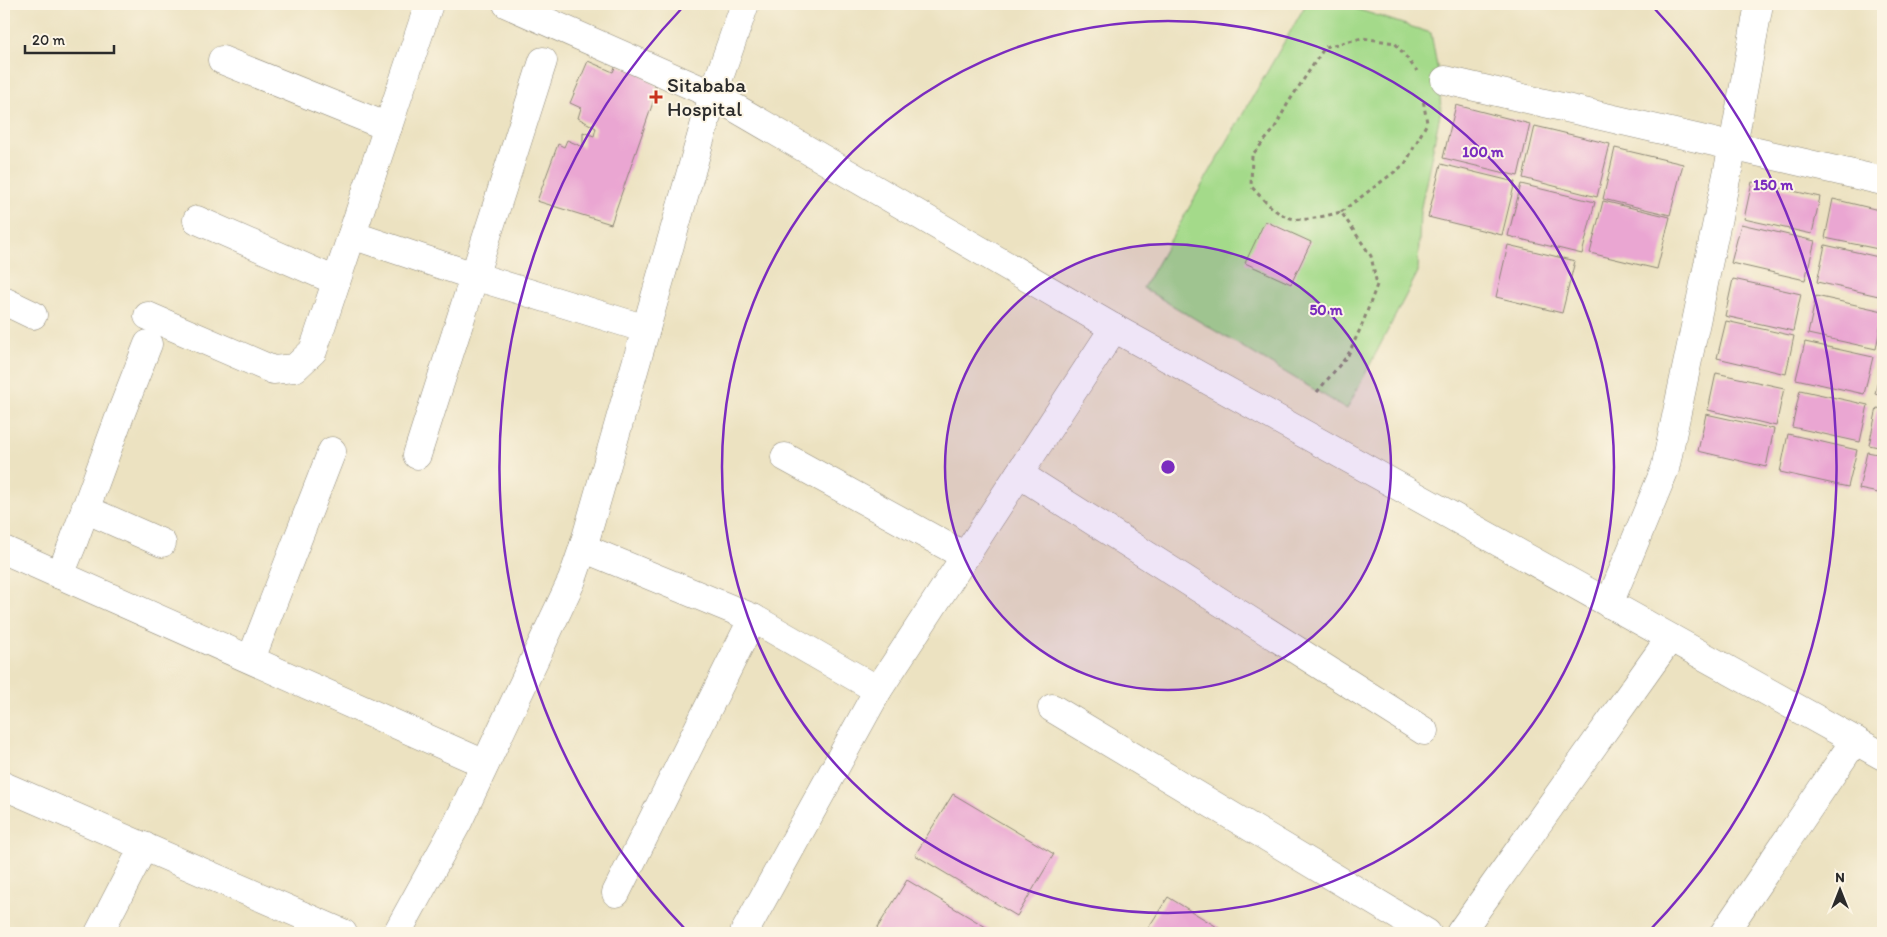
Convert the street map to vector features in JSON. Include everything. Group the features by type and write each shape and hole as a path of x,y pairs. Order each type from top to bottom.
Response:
{"street":[{"path":"148,316 272,370 295,368 313,350 429,4"},
{"path":"507,4 713,95 1114,328 1883,756"},
{"path":"397,933 458,822 572,580 583,548 713,95 745,4"},
{"path":"1610,604 1665,469 1733,146 1759,4"},
{"path":"222,60 388,127"},
{"path":"417,455 543,61"},
{"path":"1429,82 1733,146 1883,181"},
{"path":"197,220 336,282"},
{"path":"352,235 474,276 646,329"},
{"path":"4,301 33,315"},
{"path":"744,933 878,690 1114,328"},
{"path":"60,575 148,344"},
{"path":"251,659 332,451"},
{"path":"785,457 965,556"},
{"path":"1019,474 1424,731"},
{"path":"85,509 162,543"},
{"path":"583,548 753,618 878,690"},
{"path":"4,550 485,764"},
{"path":"616,893 753,618"},
{"path":"1460,933 1670,638"},
{"path":"1052,708 1427,933"},
{"path":"1724,933 1855,740"},
{"path":"4,786 343,933"},
{"path":"99,933 144,846"}],"path":[{"path":"1362,38 1395,43 1429,82 1427,123 1405,164 1364,197 1341,212 1310,220 1288,218 1268,204 1252,186 1252,155 1273,131 1288,103 1324,47 1362,38"},
{"path":"1317,392 1348,356 1377,285 1371,256 1341,212"}],"green space":[{"path":"1306,4 1341,4 1431,33 1438,72 1441,109 1420,212 1418,272 1347,409 1143,288"}],"building":[{"path":"588,61 613,72 616,65 642,74 658,88 611,224 537,201 558,144 564,147 567,140 583,147 583,132 594,136 596,128 578,118 581,108 570,103"},
{"path":"1456,105 1530,124 1518,176 1443,158"},
{"path":"1535,126 1610,144 1597,197 1523,178"},
{"path":"1615,148 1683,164 1670,215 1603,199"},
{"path":"1441,164 1515,182 1502,235 1428,217"},
{"path":"1752,182 1820,197 1812,234 1744,219"},
{"path":"1521,184 1595,202 1582,254 1508,236"},
{"path":"1833,199 1883,211 1883,250 1825,238"},
{"path":"1603,201 1670,217 1657,269 1590,253"},
{"path":"1265,221 1311,242 1291,284 1245,263"},
{"path":"1741,224 1815,241 1805,280 1731,263"},
{"path":"1508,245 1575,261 1562,313 1496,297"},
{"path":"1825,245 1883,258 1883,297 1817,282"},
{"path":"1733,279 1801,294 1793,331 1725,316"},
{"path":"1816,296 1883,311 1876,349 1808,334"},
{"path":"1726,321 1794,336 1786,374 1717,358"},
{"path":"1805,342 1873,357 1864,394 1796,379"},
{"path":"1883,361 1883,396 1875,394"},
{"path":"1716,373 1784,388 1776,426 1708,410"},
{"path":"1800,390 1868,405 1860,442 1792,427"},
{"path":"1877,408 1883,409 1883,448 1869,445"},
{"path":"1706,414 1774,429 1766,467 1698,451"},
{"path":"1788,434 1857,450 1848,487 1780,472"},
{"path":"1867,452 1883,455 1883,494 1859,489"},
{"path":"953,794 1054,854 1017,916 915,855"},
{"path":"907,880 996,933 874,933"},
{"path":"1168,897 1227,933 1145,933"}],"place":[{"name":"Sitababa Hospital","path":"656,97"}]}
